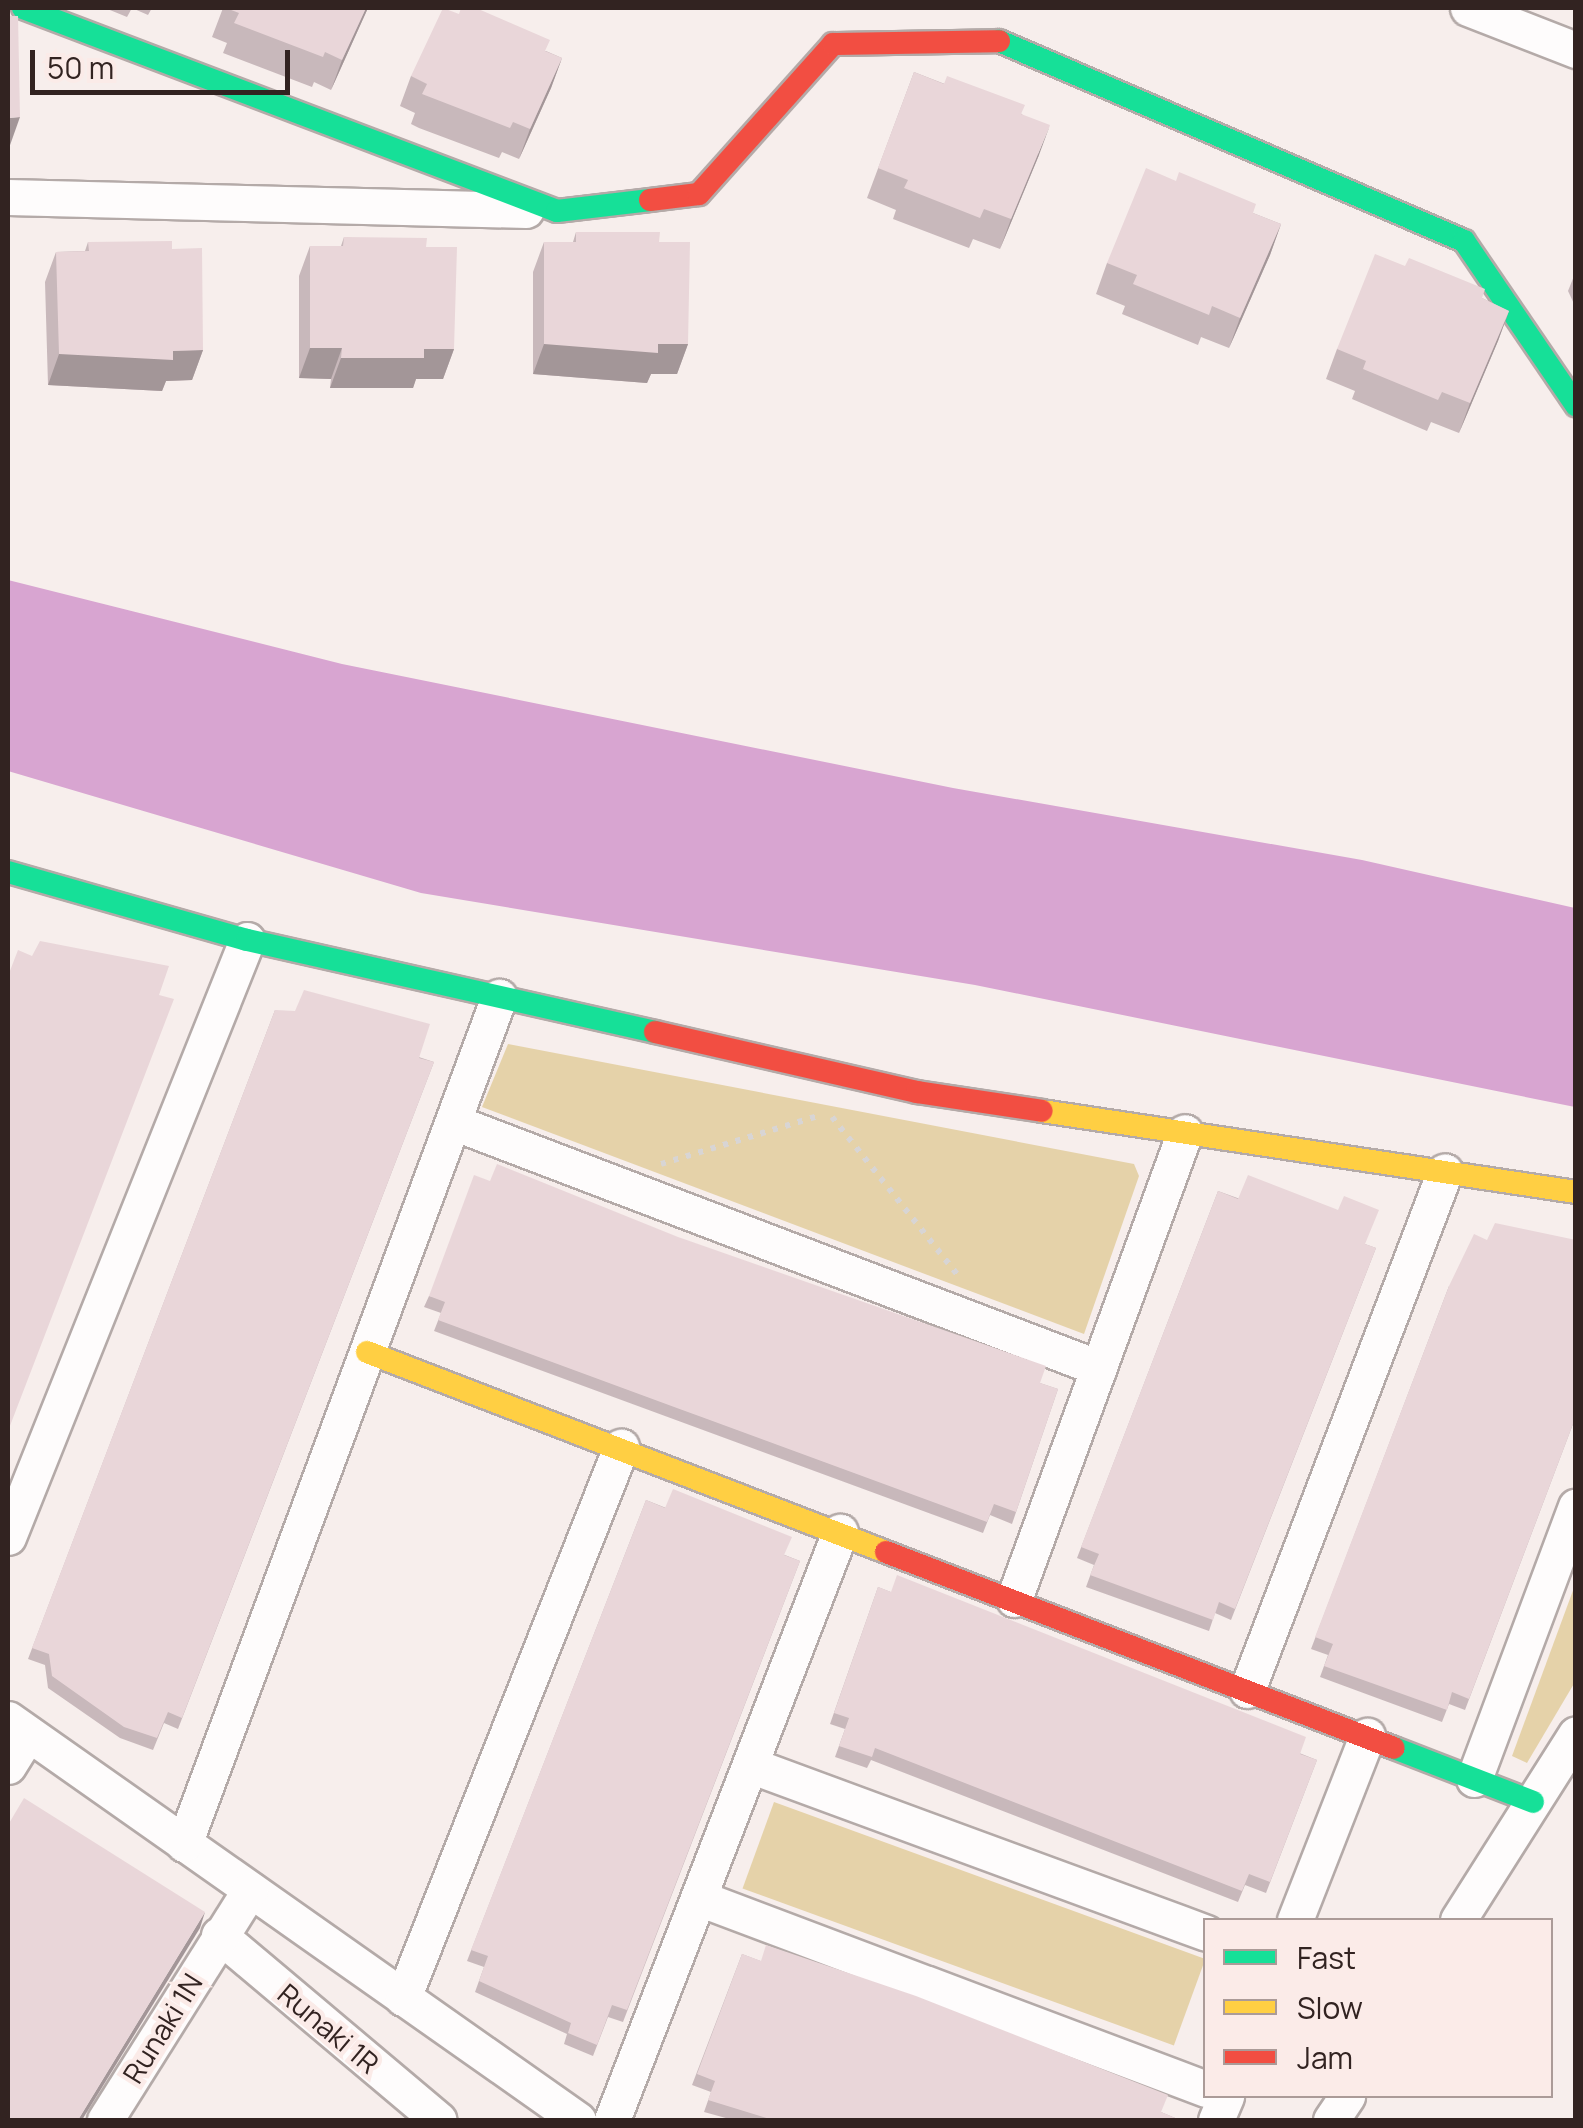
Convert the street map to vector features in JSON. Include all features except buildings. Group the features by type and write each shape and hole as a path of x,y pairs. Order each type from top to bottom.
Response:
{"street":[{"path":"23,8 557,211"},
{"path":"1468,8 1576,50"},
{"path":"8,197 557,211 698,194 832,44 1001,41 1464,240 1576,406"},
{"path":"8,872 247,940 917,1092 1576,1192"},
{"path":"8,1537 247,940"},
{"path":"184,1844 499,997"},
{"path":"453,1122 1099,1368"},
{"path":"1014,1600 1186,1132"},
{"path":"1247,1690 1445,1172"},
{"path":"367,1352 620,1446 1533,1802"},
{"path":"403,1998 620,1446"},
{"path":"1474,1779 1576,1506"},
{"path":"612,2120 840,1532"},
{"path":"8,1766 18,1727 578,2120"},
{"path":"1459,1918 1576,1734"},
{"path":"1296,1918 1367,1736"},
{"path":"750,1765 1203,1932"},
{"name":"Runaki 1N","path":"105,2120 250,1890"},
{"path":"699,1898 1203,2087"},
{"name":"Runaki 1R","path":"219,1935 439,2120"},
{"path":"1331,2120 1346,2098"}],"path":[{"path":"607,1181 828,1112 968,1288"}],"shaded area":[{"path":"8,580 342,664 953,788 1362,860 1575,908 1575,1107 975,985 421,893 8,771"},
{"path":"508,1044 1134,1164 1139,1176 1084,1334 482,1107"},
{"path":"1575,1585 1575,1682 1527,1763 1512,1756"},
{"path":"774,1802 1203,1958 1174,2045 743,1888"}],"traffic: fast":[{"path":"23,8 557,211 650,200"},
{"path":"999,41 1464,241 1576,405"},
{"path":"8,872 247,940 655,1032"},
{"path":"1394,1748 1533,1802"}],"traffic: slow":[{"path":"1042,1111 1576,1192"},
{"path":"367,1352 886,1552"}],"traffic: jam":[{"path":"650,200 699,194 833,44 999,41"},
{"path":"655,1032 917,1092 1042,1111"},
{"path":"886,1552 1394,1748"}]}
